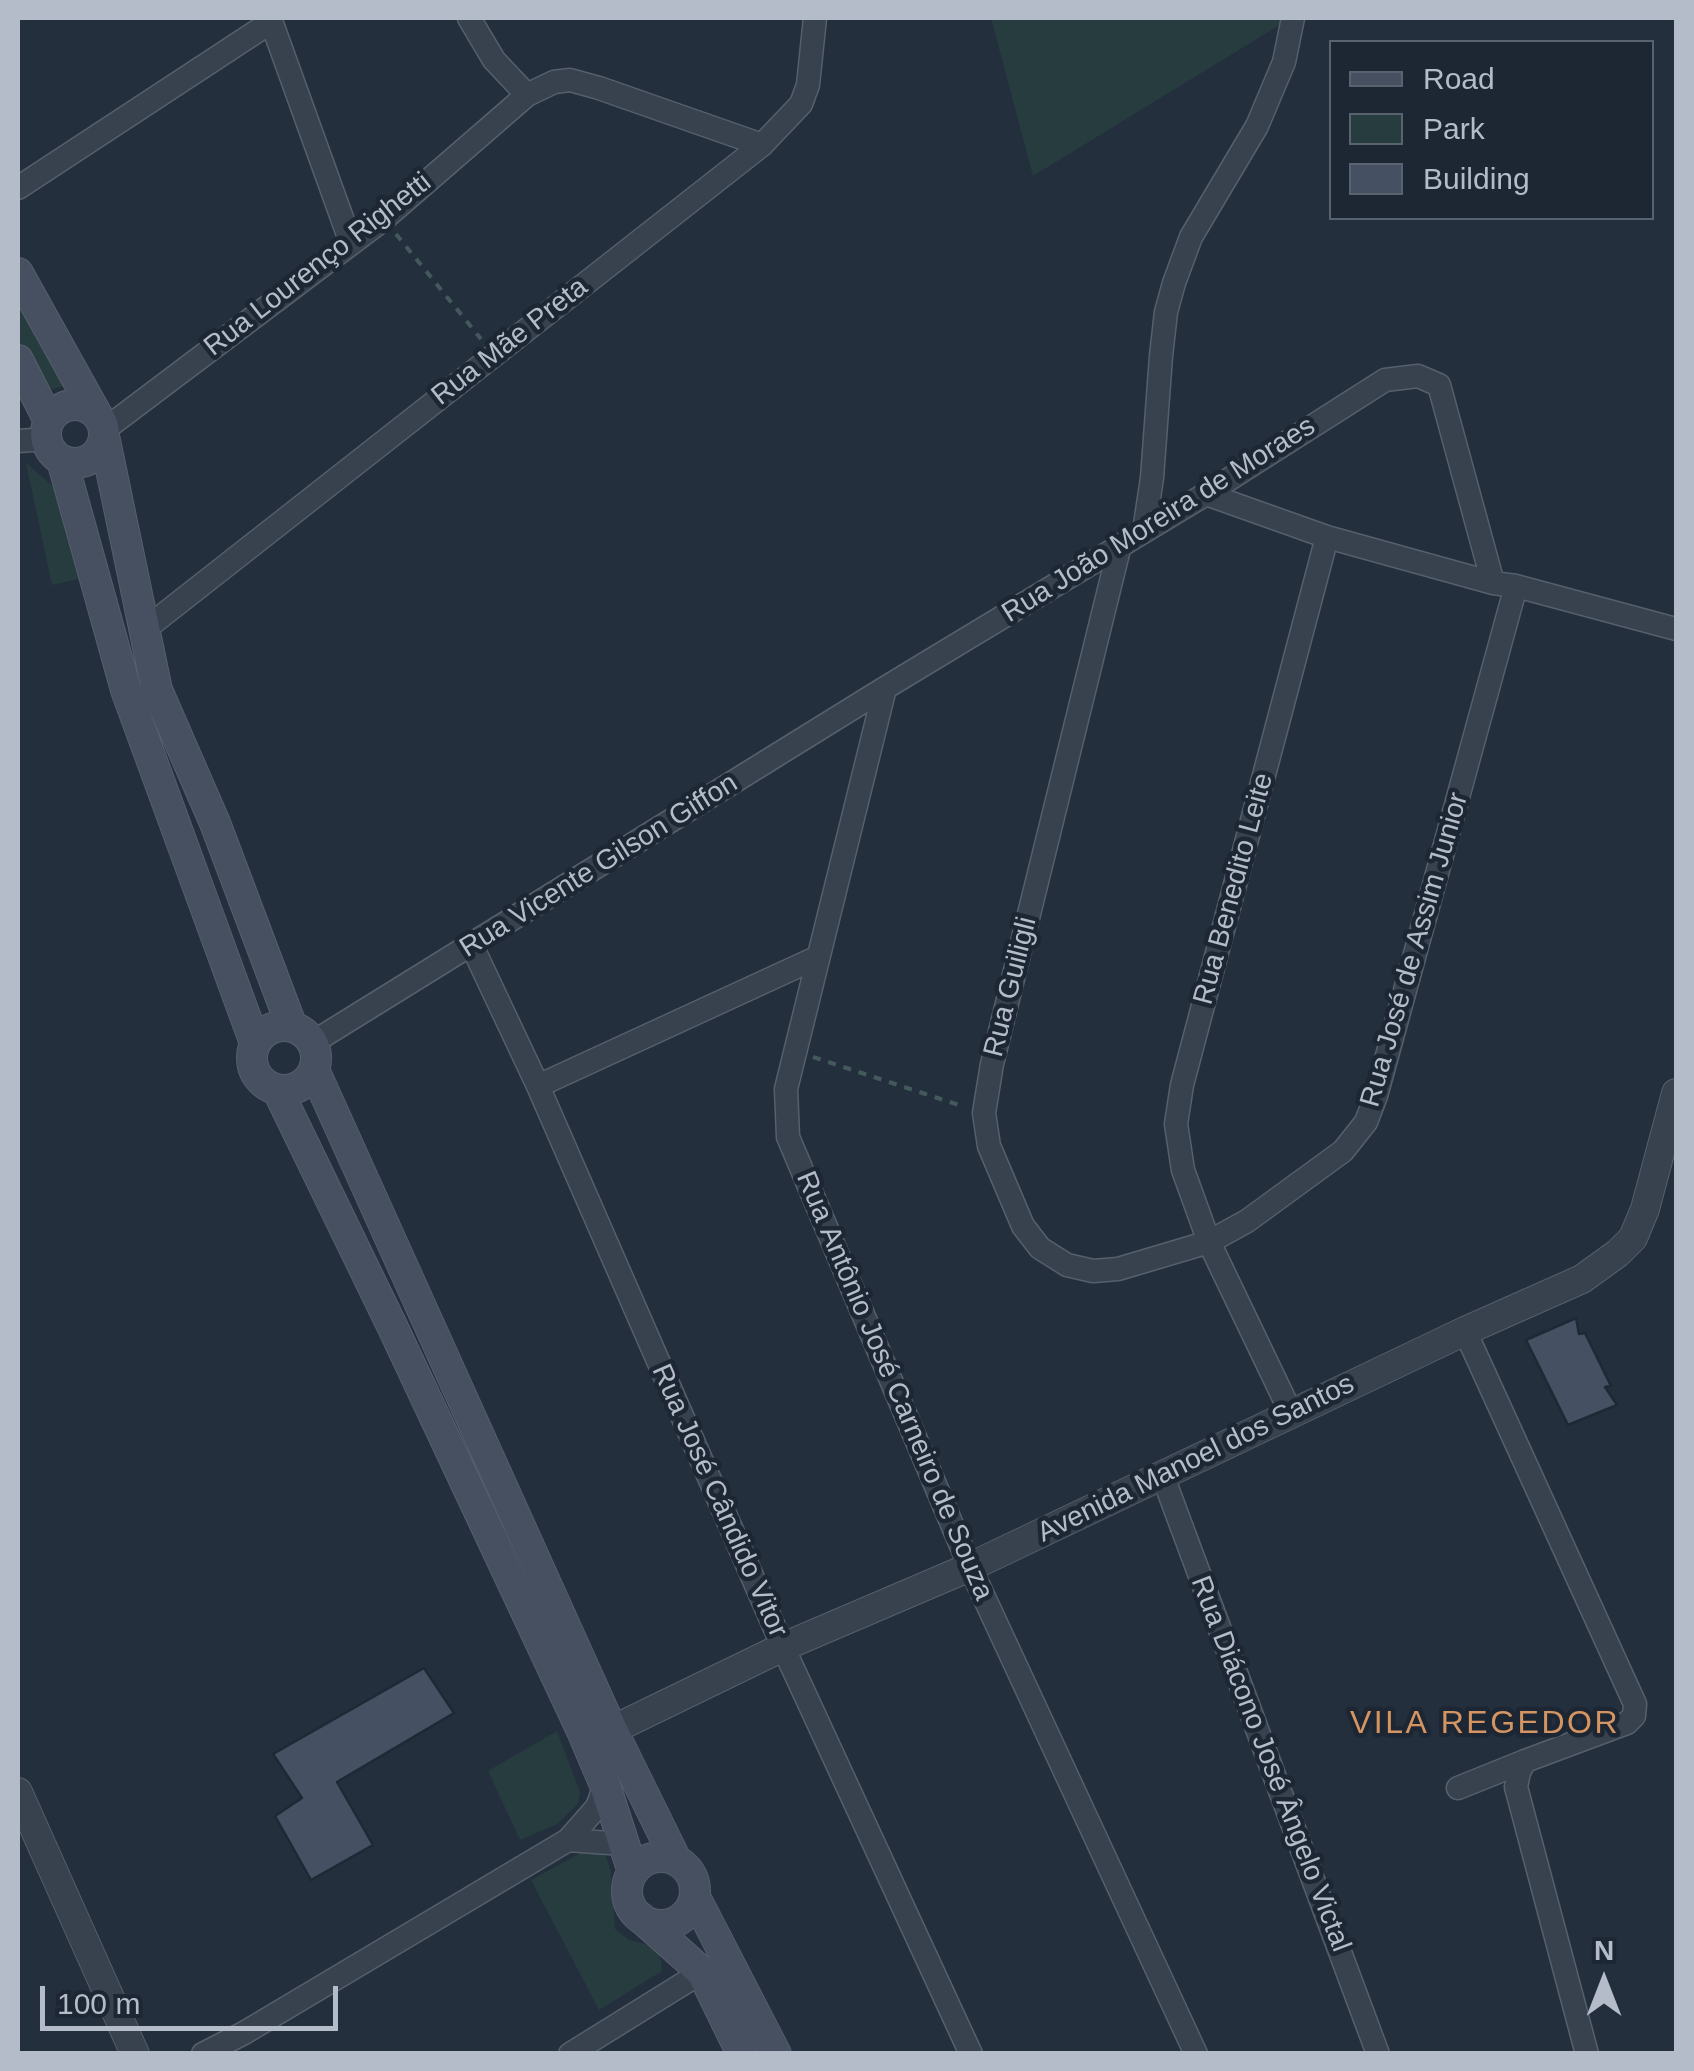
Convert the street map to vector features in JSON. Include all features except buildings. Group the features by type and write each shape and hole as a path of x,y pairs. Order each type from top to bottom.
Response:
{"main road":[{"path":"18,272 102,427 158,690 306,1047 612,1730 676,1860 692,1876 695,1897 776,2054"},
{"path":"18,360 126,690 256,1043 252,1065 256,1075 277,1090 394,1330 605,1784 628,1858 627,1892 634,1912 643,1920 664,1925 684,1916 695,1897"},
{"path":"76,404 102,427 102,445 90,459 81,462 44,440 60,409 76,404"},
{"path":"256,1043 272,1028 306,1047"},
{"path":"277,1090 296,1088 306,1047"},
{"path":"628,1858 639,1865 657,1857 676,1860"},
{"path":"634,1912 702,1972 742,2054"}],"street":[{"path":"468,18 494,60 528,95 554,82 570,80 762,145"},
{"name":"Rua Mãe Preta","path":"144,630 762,145 801,104 808,86 816,18"},
{"path":"1144,531 1164,326 1174,283 1191,237 1256,126 1284,62 1293,18"},
{"path":"18,188 270,20 351,243"},
{"name":"Rua Lourenço Righetti","path":"102,427 384,219 528,95"},
{"name":"Rua João Moreira de Moraes","path":"885,688 1206,494 1385,380 1418,376 1438,385 1504,585"},
{"path":"1206,494 1328,536 1676,629"},
{"name":"Rua Benedito Leite","path":"1291,1413 1209,1242 1178,1148 1176,1124 1182,1086 1328,536"},
{"name":"Rua Guiligli","path":"1120,545 992,1064 984,1114 989,1146 1023,1226 1040,1248 1067,1265 1092,1271 1118,1269 1209,1242"},
{"name":"Rua José de Assim Junior","path":"1209,1242 1248,1221 1313,1176 1343,1151 1366,1122 1376,1096 1504,585"},
{"name":"Rua Vicente Gilson Giffon","path":"306,1047 885,688"},
{"name":"Rua Antônio José Carneiro de Souza","path":"885,688 786,1090 788,1138 970,1567 1196,2054"},
{"name":"Rua José Cândido Vitor","path":"472,946 538,1086 783,1647 971,2054"},
{"path":"538,1086 818,956"},
{"name":"Avenida Manoel dos Santos","path":"612,1730 783,1647 970,1567 1582,1279 1618,1254 1633,1238 1645,1210 1676,1093"},
{"path":"1458,1788 1627,1723 1634,1716 1635,1704 1465,1331"},
{"name":"Rua Diácono José Ângelo Victal","path":"1162,1474 1378,2054"},
{"path":"1525,1761 1518,1772 1516,1787 1586,2054"},
{"path":"203,2054 244,2034 568,1840 598,1807 605,1784"},
{"path":"18,1792 135,2054"},
{"path":"568,1840 628,1858"},
{"path":"570,2054 702,1972"}],"path":[{"path":"384,219 494,354"},
{"path":"795,1051 984,1114"}],"green space":[{"path":"991,18 1286,18 1286,21 1033,176"},
{"path":"18,300 64,386 42,392 18,341"},
{"path":"26,463 55,488 82,578 52,585"},
{"path":"557,1731 580,1792 578,1804 557,1824 520,1840 488,1771"},
{"path":"586,1850 603,1853 607,1859 615,1929 629,1940 656,1947 662,1971 599,2010 531,1880"}],"district":[{"name":"VILA REGEDOR","path":"1485,1724"}]}
